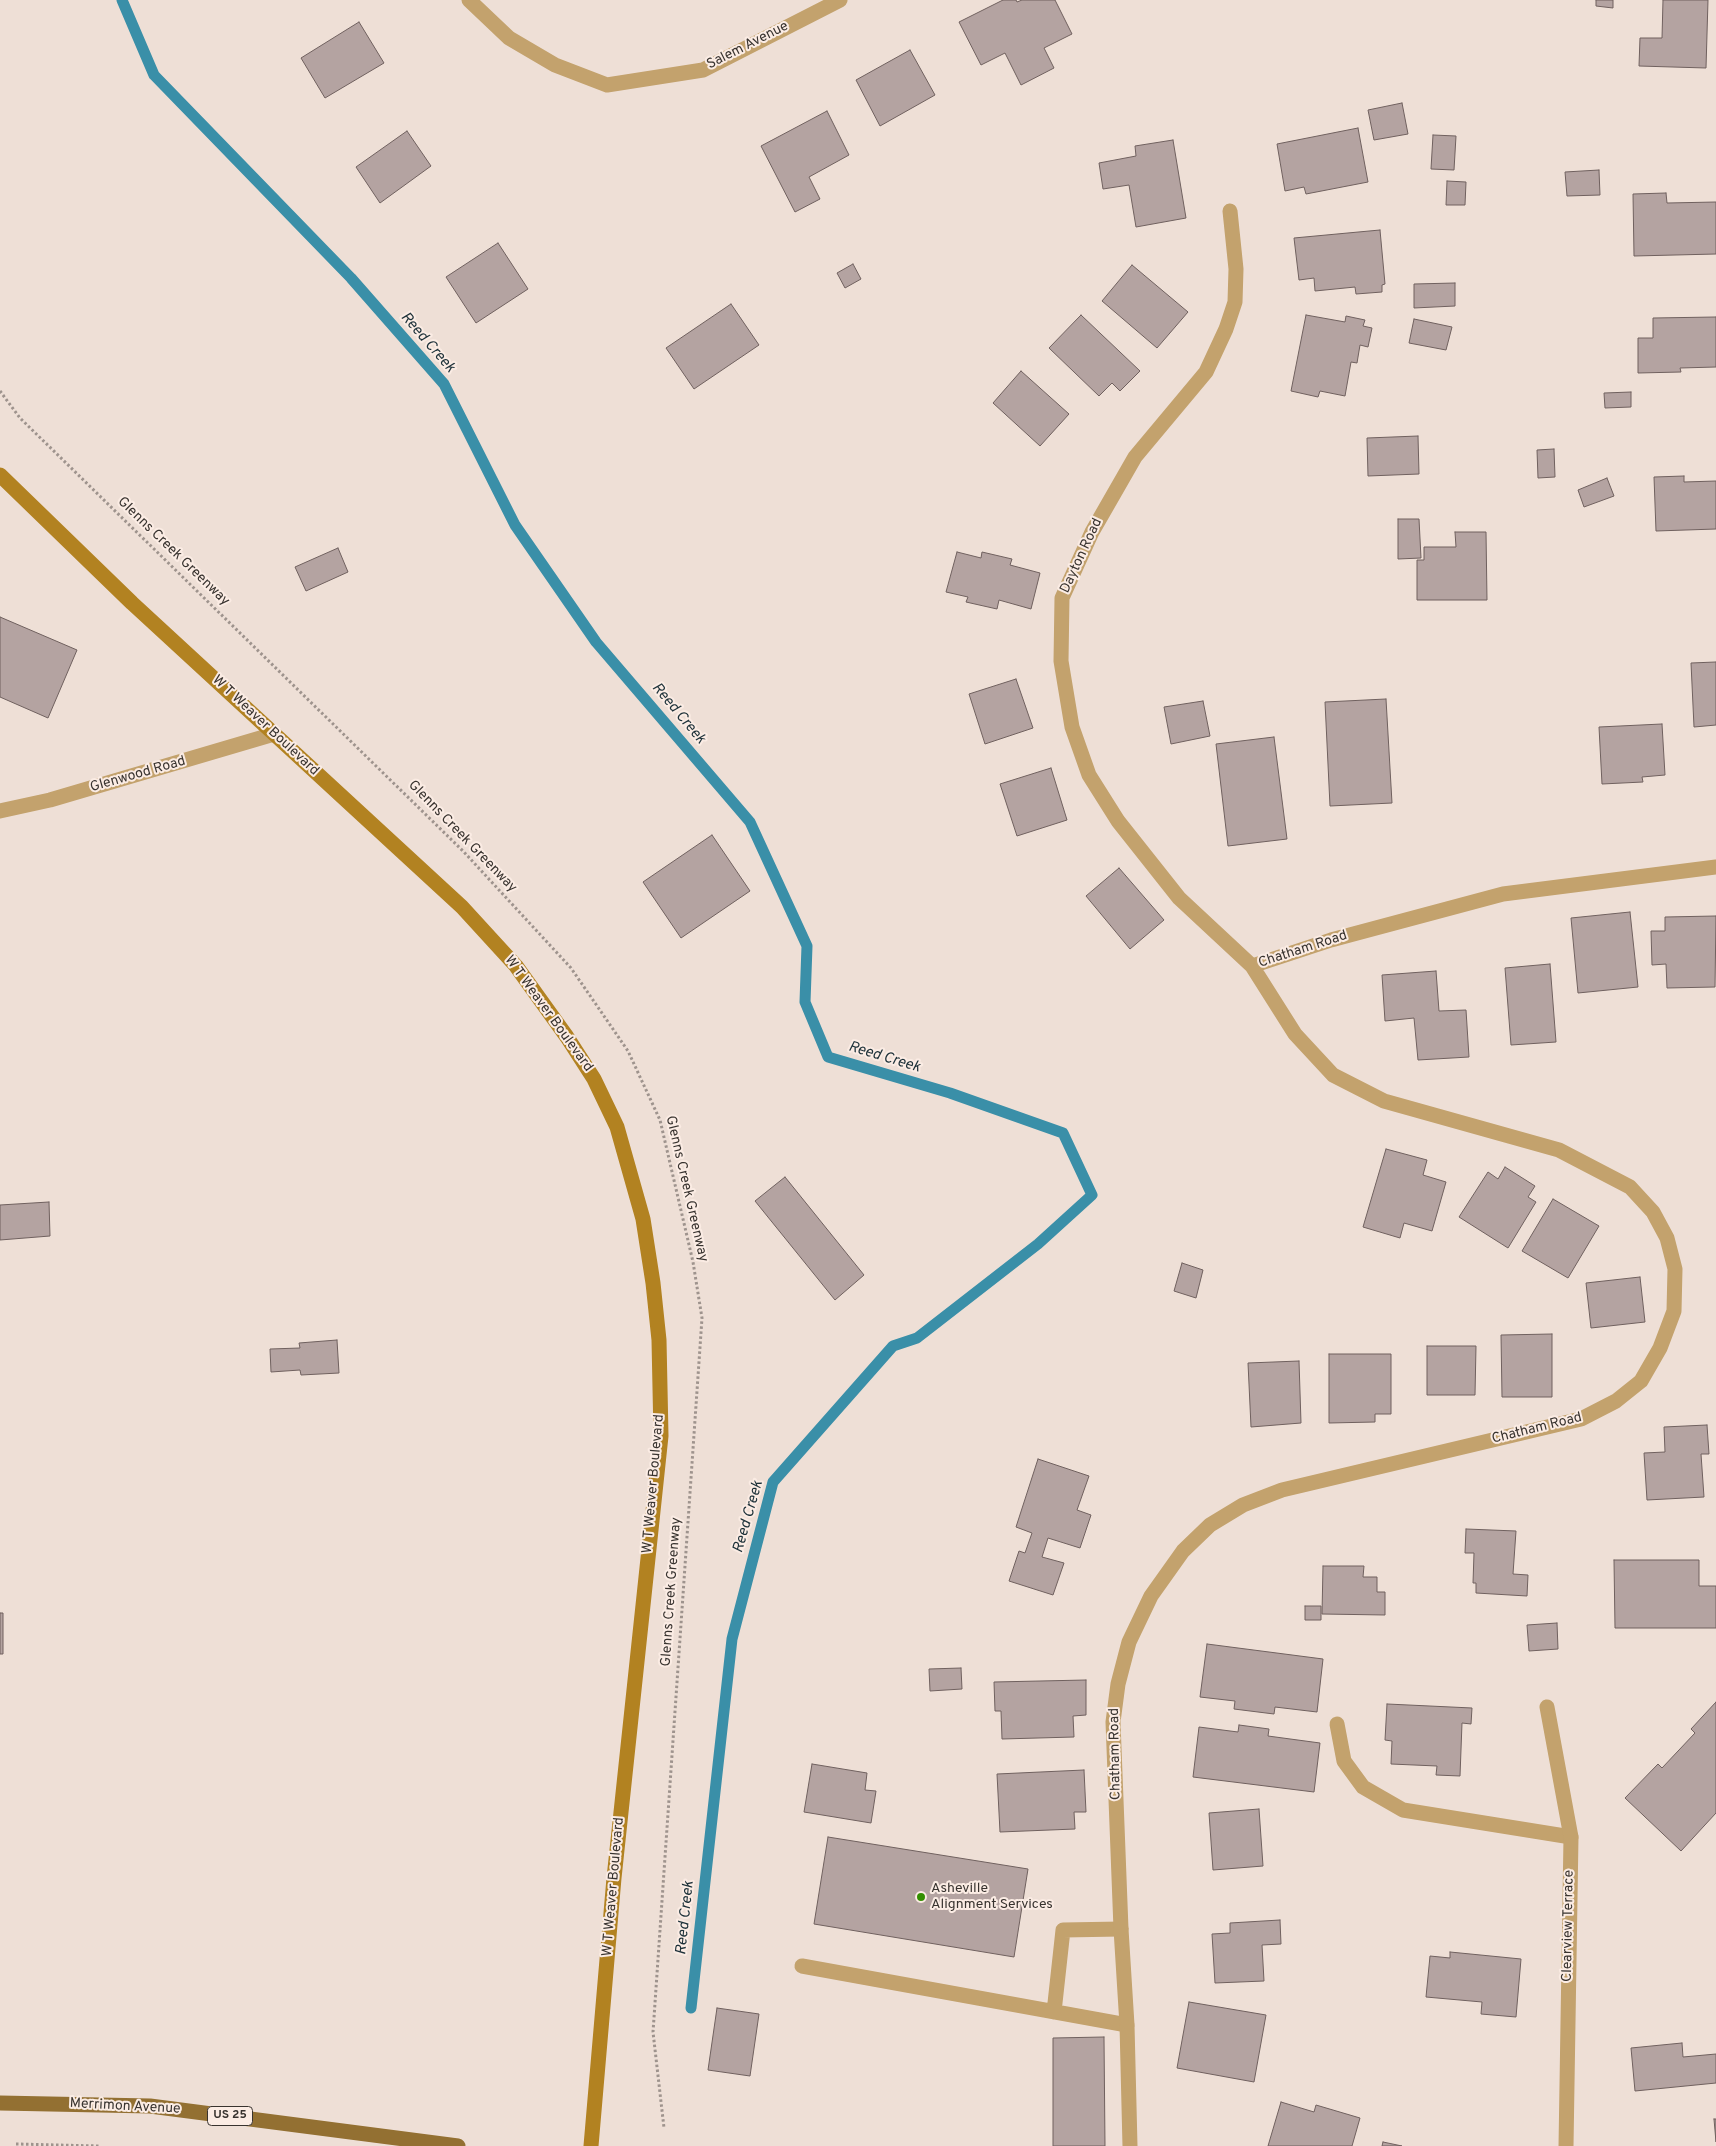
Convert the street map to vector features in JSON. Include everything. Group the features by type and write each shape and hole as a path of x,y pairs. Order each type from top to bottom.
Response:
{"main road":[{"name":"W T Weaver Boulevard","path":"0,475 132,603 462,907 516,966 567,1037 594,1079 617,1127 642,1219 654,1283 659,1340 661,1436 614,1878 591,2146"},
{"name":"Merrimon Avenue","path":"0,2102 150,2106 458,2146"}],"street":[{"name":"Salem Avenue","path":"469,0 509,38 555,65 607,85 703,70 840,0"},
{"name":"Dayton Road","path":"1230,210 1236,269 1235,302 1226,329 1206,372 1134,457 1092,532 1062,598 1061,661 1072,727 1089,775 1113,813 1179,898 1252,966"},
{"name":"Glenwood Road","path":"0,811 50,800 274,734"},
{"name":"Chatham Road","path":"1130,2146 1127,2025 1120,1929 1113,1722 1118,1684 1129,1642 1151,1596 1183,1551 1210,1525 1243,1505 1282,1490 1581,1419 1616,1401 1640,1381 1660,1348 1674,1311 1675,1269 1667,1238 1653,1212 1630,1187 1559,1150 1384,1101 1333,1075 1295,1034 1252,966 1331,940 1503,894 1716,867"},
{"name":"Clearview Terrace","path":"1547,1707 1571,1837 1566,2146"},
{"path":"1338,1724 1344,1761 1363,1787 1403,1810 1571,1837"},
{"path":"1054,2012 1063,1930 1120,1929"},
{"path":"802,1966 1127,2025"}],"path":[{"name":"Glenns Creek Greenway","path":"0,391 20,418 463,851 571,968 628,1051 660,1120 693,1262 702,1318 653,2032 664,2128"},
{"path":"16,2144 99,2146"}],"building":[{"path":"1003,0 1016,0 1017,2 1022,0 1055,0 1072,34 1044,48 1054,68 1021,85 1005,53 981,65 959,22"},
{"path":"1596,0 1613,0 1613,8 1596,6"},
{"path":"1663,0 1708,0 1706,68 1639,66 1640,38 1662,38"},
{"path":"359,22 384,63 325,98 301,58"},
{"path":"910,50 935,95 880,126 856,80"},
{"path":"1402,103 1408,134 1374,140 1368,110"},
{"path":"827,111 849,155 809,177 820,199 795,212 761,146"},
{"path":"1358,128 1368,182 1306,194 1304,187 1285,191 1277,144"},
{"path":"407,131 431,166 380,203 356,167"},
{"path":"1433,135 1456,136 1454,170 1431,169"},
{"path":"1173,140 1186,218 1136,227 1129,185 1103,189 1099,163 1136,156 1135,146"},
{"path":"1599,170 1600,195 1567,196 1565,172"},
{"path":"1447,181 1466,182 1465,205 1446,205"},
{"path":"1666,193 1667,203 1716,202 1716,254 1634,256 1633,194"},
{"path":"1380,230 1385,284 1382,285 1382,292 1356,294 1355,287 1315,291 1314,278 1299,280 1294,238"},
{"path":"498,243 528,289 476,323 446,277"},
{"path":"853,264 861,279 845,288 837,273"},
{"path":"1132,265 1188,312 1157,348 1102,301"},
{"path":"1455,283 1455,306 1414,308 1414,284"},
{"path":"731,304 759,345 694,389 666,348"},
{"path":"1081,315 1140,371 1120,391 1112,383 1099,396 1049,348"},
{"path":"1306,315 1345,322 1346,316 1365,320 1363,326 1372,328 1368,347 1360,345 1357,363 1351,362 1345,396 1320,391 1318,397 1291,391"},
{"path":"1716,317 1716,367 1680,368 1681,372 1638,373 1638,338 1653,338 1653,318"},
{"path":"1414,319 1452,327 1446,350 1409,343"},
{"path":"1021,371 1069,414 1040,446 993,403"},
{"path":"1631,392 1631,407 1605,408 1604,393"},
{"path":"1418,436 1419,474 1368,476 1367,438"},
{"path":"1554,449 1555,477 1538,478 1537,450"},
{"path":"1684,476 1684,482 1716,481 1716,529 1656,531 1654,477"},
{"path":"1607,478 1614,496 1584,507 1578,490"},
{"path":"1398,519 1419,519 1421,558 1398,559"},
{"path":"1455,532 1486,532 1487,600 1417,600 1417,560 1424,560 1424,547 1456,547"},
{"path":"338,548 348,572 306,591 295,567"},
{"path":"957,552 981,558 982,552 1012,559 1010,565 1040,573 1031,609 999,600 997,609 966,602 968,597 946,592"},
{"path":"0,617 77,650 48,718 0,697"},
{"path":"1716,662 1716,725 1694,727 1691,663"},
{"path":"1016,679 1033,728 985,744 969,694"},
{"path":"1386,699 1392,803 1330,806 1325,702"},
{"path":"1203,701 1210,736 1171,744 1164,707"},
{"path":"1662,724 1665,775 1642,777 1643,782 1602,784 1599,727"},
{"path":"1274,737 1287,839 1228,846 1216,744"},
{"path":"1051,768 1067,820 1017,836 1000,784"},
{"path":"712,835 750,891 681,938 643,882"},
{"path":"1119,868 1164,920 1130,949 1086,896"},
{"path":"1630,912 1638,987 1578,993 1571,918"},
{"path":"1716,916 1715,987 1667,988 1666,964 1652,965 1651,931 1665,931 1665,917"},
{"path":"1550,964 1556,1042 1511,1045 1505,968"},
{"path":"1436,971 1439,1011 1466,1010 1469,1057 1418,1060 1414,1018 1385,1021 1382,975"},
{"path":"1386,1149 1427,1160 1423,1175 1446,1182 1432,1231 1404,1223 1400,1238 1363,1227"},
{"path":"1505,1167 1535,1186 1528,1197 1536,1202 1508,1248 1459,1217 1488,1172 1498,1179"},
{"path":"785,1177 864,1275 835,1300 755,1201"},
{"path":"1553,1199 1599,1226 1568,1278 1522,1251"},
{"path":"49,1202 50,1236 0,1240 0,1205"},
{"path":"1182,1263 1203,1270 1196,1298 1174,1291"},
{"path":"1640,1277 1645,1322 1591,1328 1586,1283"},
{"path":"1552,1334 1552,1397 1502,1397 1501,1335"},
{"path":"337,1340 339,1373 301,1375 300,1370 271,1372 270,1349 300,1348 299,1343"},
{"path":"1427,1346 1476,1346 1475,1395 1427,1395"},
{"path":"1329,1354 1391,1354 1391,1414 1375,1414 1375,1422 1329,1423"},
{"path":"1299,1361 1301,1423 1251,1427 1248,1363"},
{"path":"1707,1425 1709,1454 1701,1454 1704,1497 1647,1500 1644,1453 1665,1452 1664,1427"},
{"path":"1038,1459 1089,1476 1077,1510 1091,1515 1080,1548 1048,1538 1042,1557 1064,1563 1053,1595 1009,1581 1019,1551 1025,1553 1032,1533 1016,1527"},
{"path":"1466,1529 1516,1531 1513,1574 1528,1575 1527,1596 1476,1593 1476,1583 1473,1583 1474,1553 1465,1553"},
{"path":"1614,1560 1699,1560 1699,1586 1716,1586 1716,1628 1615,1628"},
{"path":"1323,1566 1364,1566 1363,1577 1377,1577 1377,1592 1385,1592 1385,1615 1322,1614"},
{"path":"1305,1606 1321,1606 1321,1620 1305,1620"},
{"path":"0,1613 3,1613 3,1654 0,1654"},
{"path":"1557,1623 1558,1649 1529,1651 1527,1625"},
{"path":"1207,1644 1323,1659 1317,1712 1275,1707 1274,1714 1234,1709 1235,1701 1200,1697"},
{"path":"961,1668 962,1689 930,1691 929,1669"},
{"path":"1086,1680 1086,1715 1073,1716 1074,1737 1002,1739 1001,1711 995,1711 994,1682"},
{"path":"1716,1702 1716,1813 1681,1851 1625,1798 1658,1764 1662,1768 1695,1733 1691,1729"},
{"path":"1387,1704 1472,1708 1471,1724 1462,1723 1460,1776 1436,1775 1437,1766 1391,1764 1392,1741 1385,1740"},
{"path":"1239,1725 1269,1729 1268,1736 1320,1743 1314,1792 1193,1777 1199,1727 1238,1732"},
{"path":"812,1764 867,1773 865,1790 876,1791 871,1823 804,1812"},
{"path":"1084,1770 1086,1812 1074,1812 1075,1829 1000,1832 997,1774"},
{"path":"1259,1809 1263,1866 1213,1870 1209,1813"},
{"name":"Asheville Alignment Services","path":"828,1837 1028,1869 1014,1957 814,1924"},
{"path":"1280,1920 1281,1944 1262,1945 1264,1981 1215,1983 1212,1934 1230,1933 1230,1923"},
{"path":"1450,1952 1521,1959 1516,2017 1481,2014 1482,2002 1426,1997 1430,1956 1450,1958"},
{"path":"1189,2002 1266,2015 1254,2082 1177,2068"},
{"path":"717,2008 759,2014 750,2076 708,2070"},
{"path":"1104,2037 1105,2146 1053,2146 1053,2038"},
{"path":"1682,2043 1683,2057 1716,2054 1716,2083 1635,2091 1631,2048"},
{"path":"1281,2102 1314,2112 1316,2105 1360,2118 1352,2146 1268,2146"},
{"path":"1714,2119 1716,2119 1716,2142"},
{"path":"1383,2142 1402,2146 1382,2146"}],"waterway":[{"name":"Reed Creek","path":"122,0 154,75 351,278 444,384 515,525 596,642 750,822 807,946 805,1002 828,1057 950,1093 1063,1133 1092,1195 1038,1244 917,1338 893,1346 773,1482 732,1639 691,2008"}],"place":[{"name":"Asheville Alignment Services","path":"921,1897"}]}
